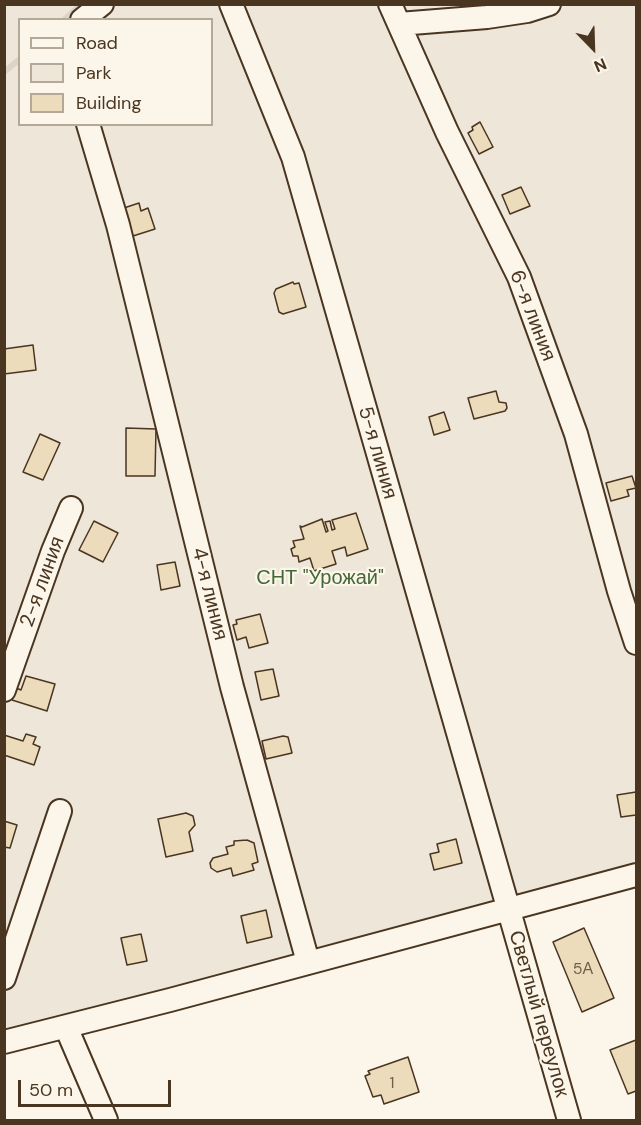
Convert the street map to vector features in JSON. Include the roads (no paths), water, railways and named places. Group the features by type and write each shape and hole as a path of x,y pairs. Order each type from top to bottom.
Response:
{"street":[{"path":"84,18 102,4"},
{"name":"5-я линия","path":"231,4 293,158 507,908"},
{"path":"395,14 487,17 527,11 549,4"},
{"name":"6-я линия","path":"395,14 447,132 519,277 576,434 619,591 636,643"},
{"name":"4-я линия","path":"89,126 118,225 232,687 308,962"},
{"name":"2-я линия","path":"4,690 53,551 71,508"},
{"path":"4,978 60,811"},
{"path":"4,1042 636,875"},
{"name":"Светлый переулок","path":"507,908 569,1120"},
{"path":"66,1027 106,1120"}],"waterway":[{"path":"66,18 82,4"},
{"path":"4,72 18,61"}],"park label":[{"name":"СНТ \"Урожай\"","path":"320,579"}]}
